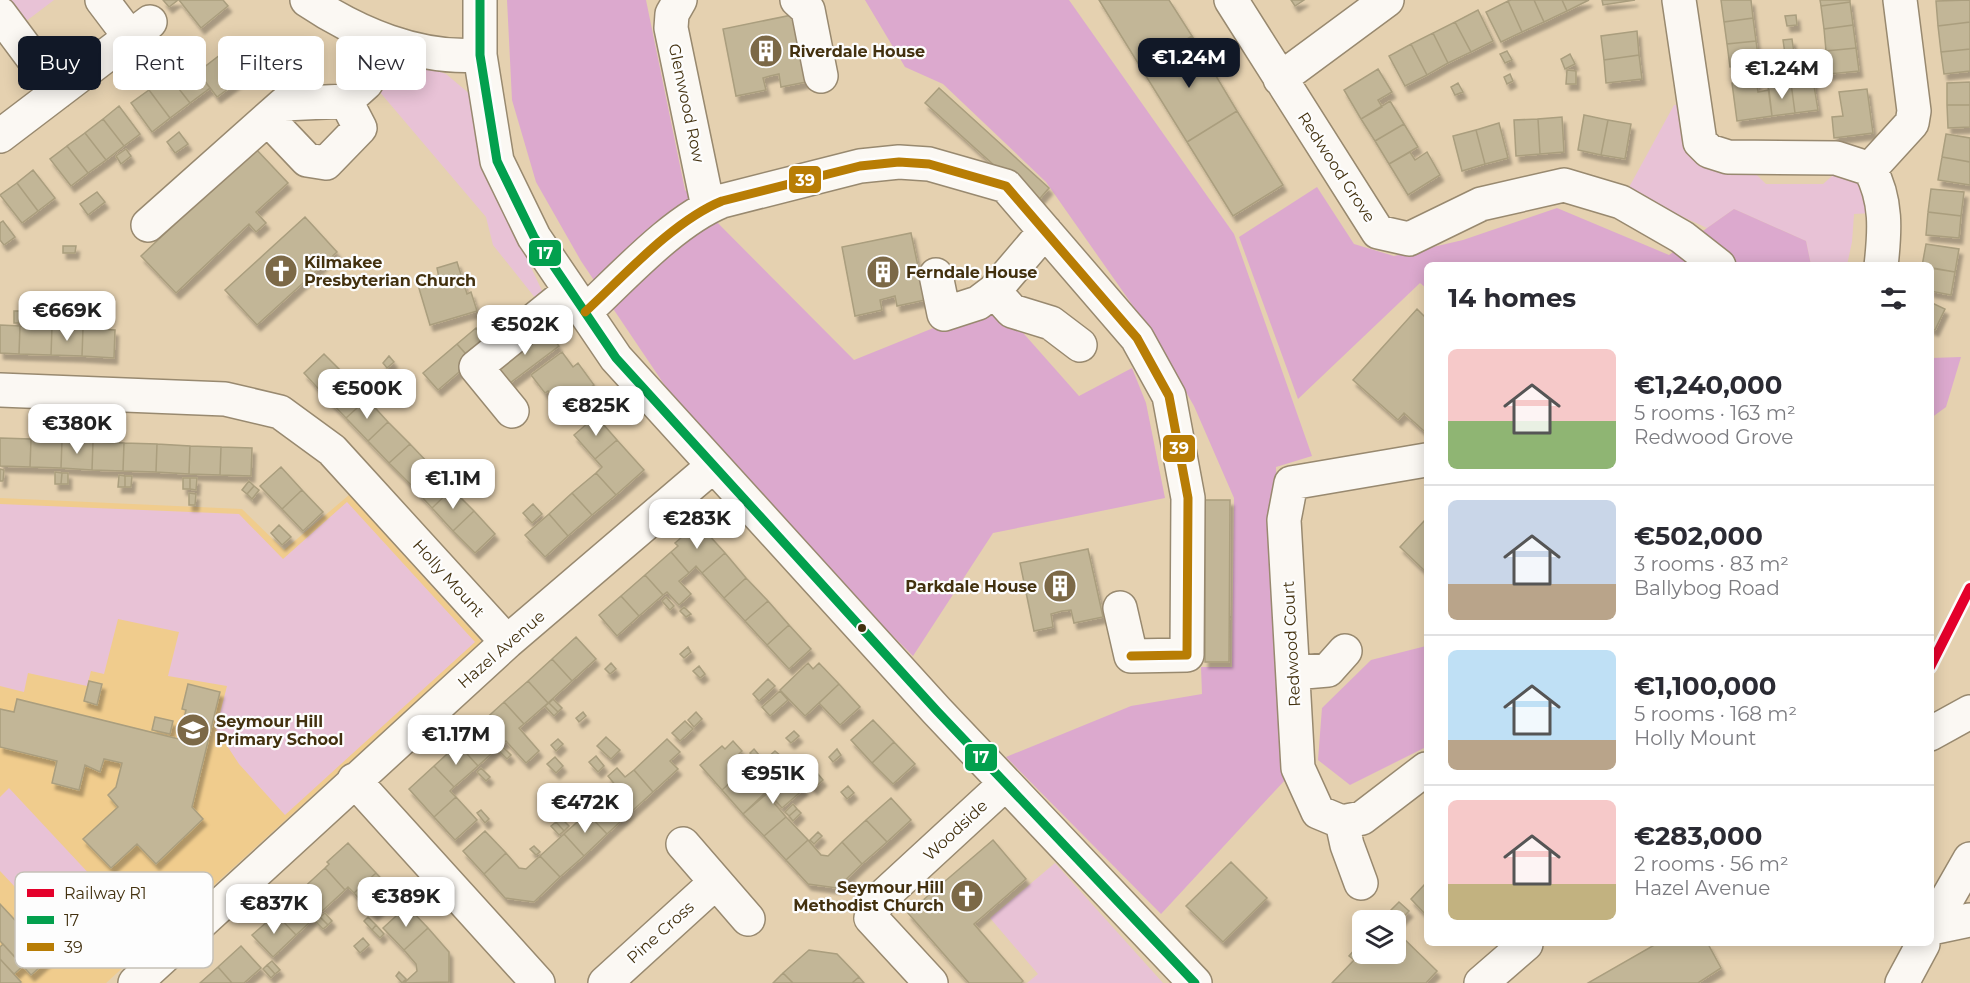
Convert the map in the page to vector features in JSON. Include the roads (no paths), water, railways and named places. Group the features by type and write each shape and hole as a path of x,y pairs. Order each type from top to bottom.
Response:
{"street":[{"path":"0,136 140,29 102,0"},
{"path":"307,0 332,16 375,36"},
{"path":"480,0 480,55 497,161 534,237 616,358 1005,784 1195,983"},
{"name":"Glenwood Row","path":"680,0 672,14 671,28 708,207"},
{"path":"797,0 808,10 821,76"},
{"name":"Redwood Grove","path":"1231,0 1378,232 1408,239 1481,204 1564,185 1621,202 1682,237 1714,262"},
{"path":"1280,79 1387,0"},
{"path":"1679,0 1700,142 1709,151 1728,157 1836,158 1870,169 1880,186 1885,228 1881,262"},
{"path":"1870,169 1912,123 1914,111 1900,0"},
{"path":"0,14 58,92"},
{"path":"426,52 480,55"},
{"path":"148,225 285,104 346,101 358,90"},
{"path":"268,119 307,160 326,163 360,128 346,101"},
{"path":"512,411 476,367 577,302 708,207 792,181 860,166 899,162 929,164 1006,186 1137,338 1169,396 1188,498 1187,655 1131,656 1120,608"},
{"path":"936,275 944,314 978,303 994,291 1045,231"},
{"path":"994,291 1012,311 1051,323 1080,345"},
{"name":"Holly Mount","path":"0,390 225,399 280,412 332,450 507,642"},
{"name":"Redwood Court","path":"1342,822 1318,812 1298,768 1284,520 1291,483 1424,460"},
{"name":"Hazel Avenue","path":"213,911 507,642 713,466"},
{"path":"1293,673 1328,670 1346,651"},
{"path":"1934,733 1970,712"},
{"path":"1361,883 1347,845 1342,822 1362,818 1424,771"},
{"path":"354,780 538,983"},
{"name":"Woodside","path":"931,983 871,918 878,901 1005,784"},
{"path":"683,844 748,919"},
{"path":"1934,923 1970,859"},
{"name":"Pine Cross","path":"605,983 716,882"},
{"path":"1934,927 1970,920"},
{"path":"1480,983 1524,946"},
{"path":"1902,983 1922,946"},
{"name":"Hazel Avenue","path":"135,983 151,968"}],"rail line":[{"name":"R1","path":"1934,659 1970,588"}],"place":[{"name":"Riverdale House","path":"766,51"},
{"name":"Kilmakee Presbyterian Church","path":"281,271"},
{"name":"Ferndale House","path":"883,272"},
{"name":"Parkdale House","path":"1060,586"},
{"name":"Seymour Hill Primary School","path":"193,730"},
{"name":"Seymour Hill Methodist Church","path":"967,896"}]}
